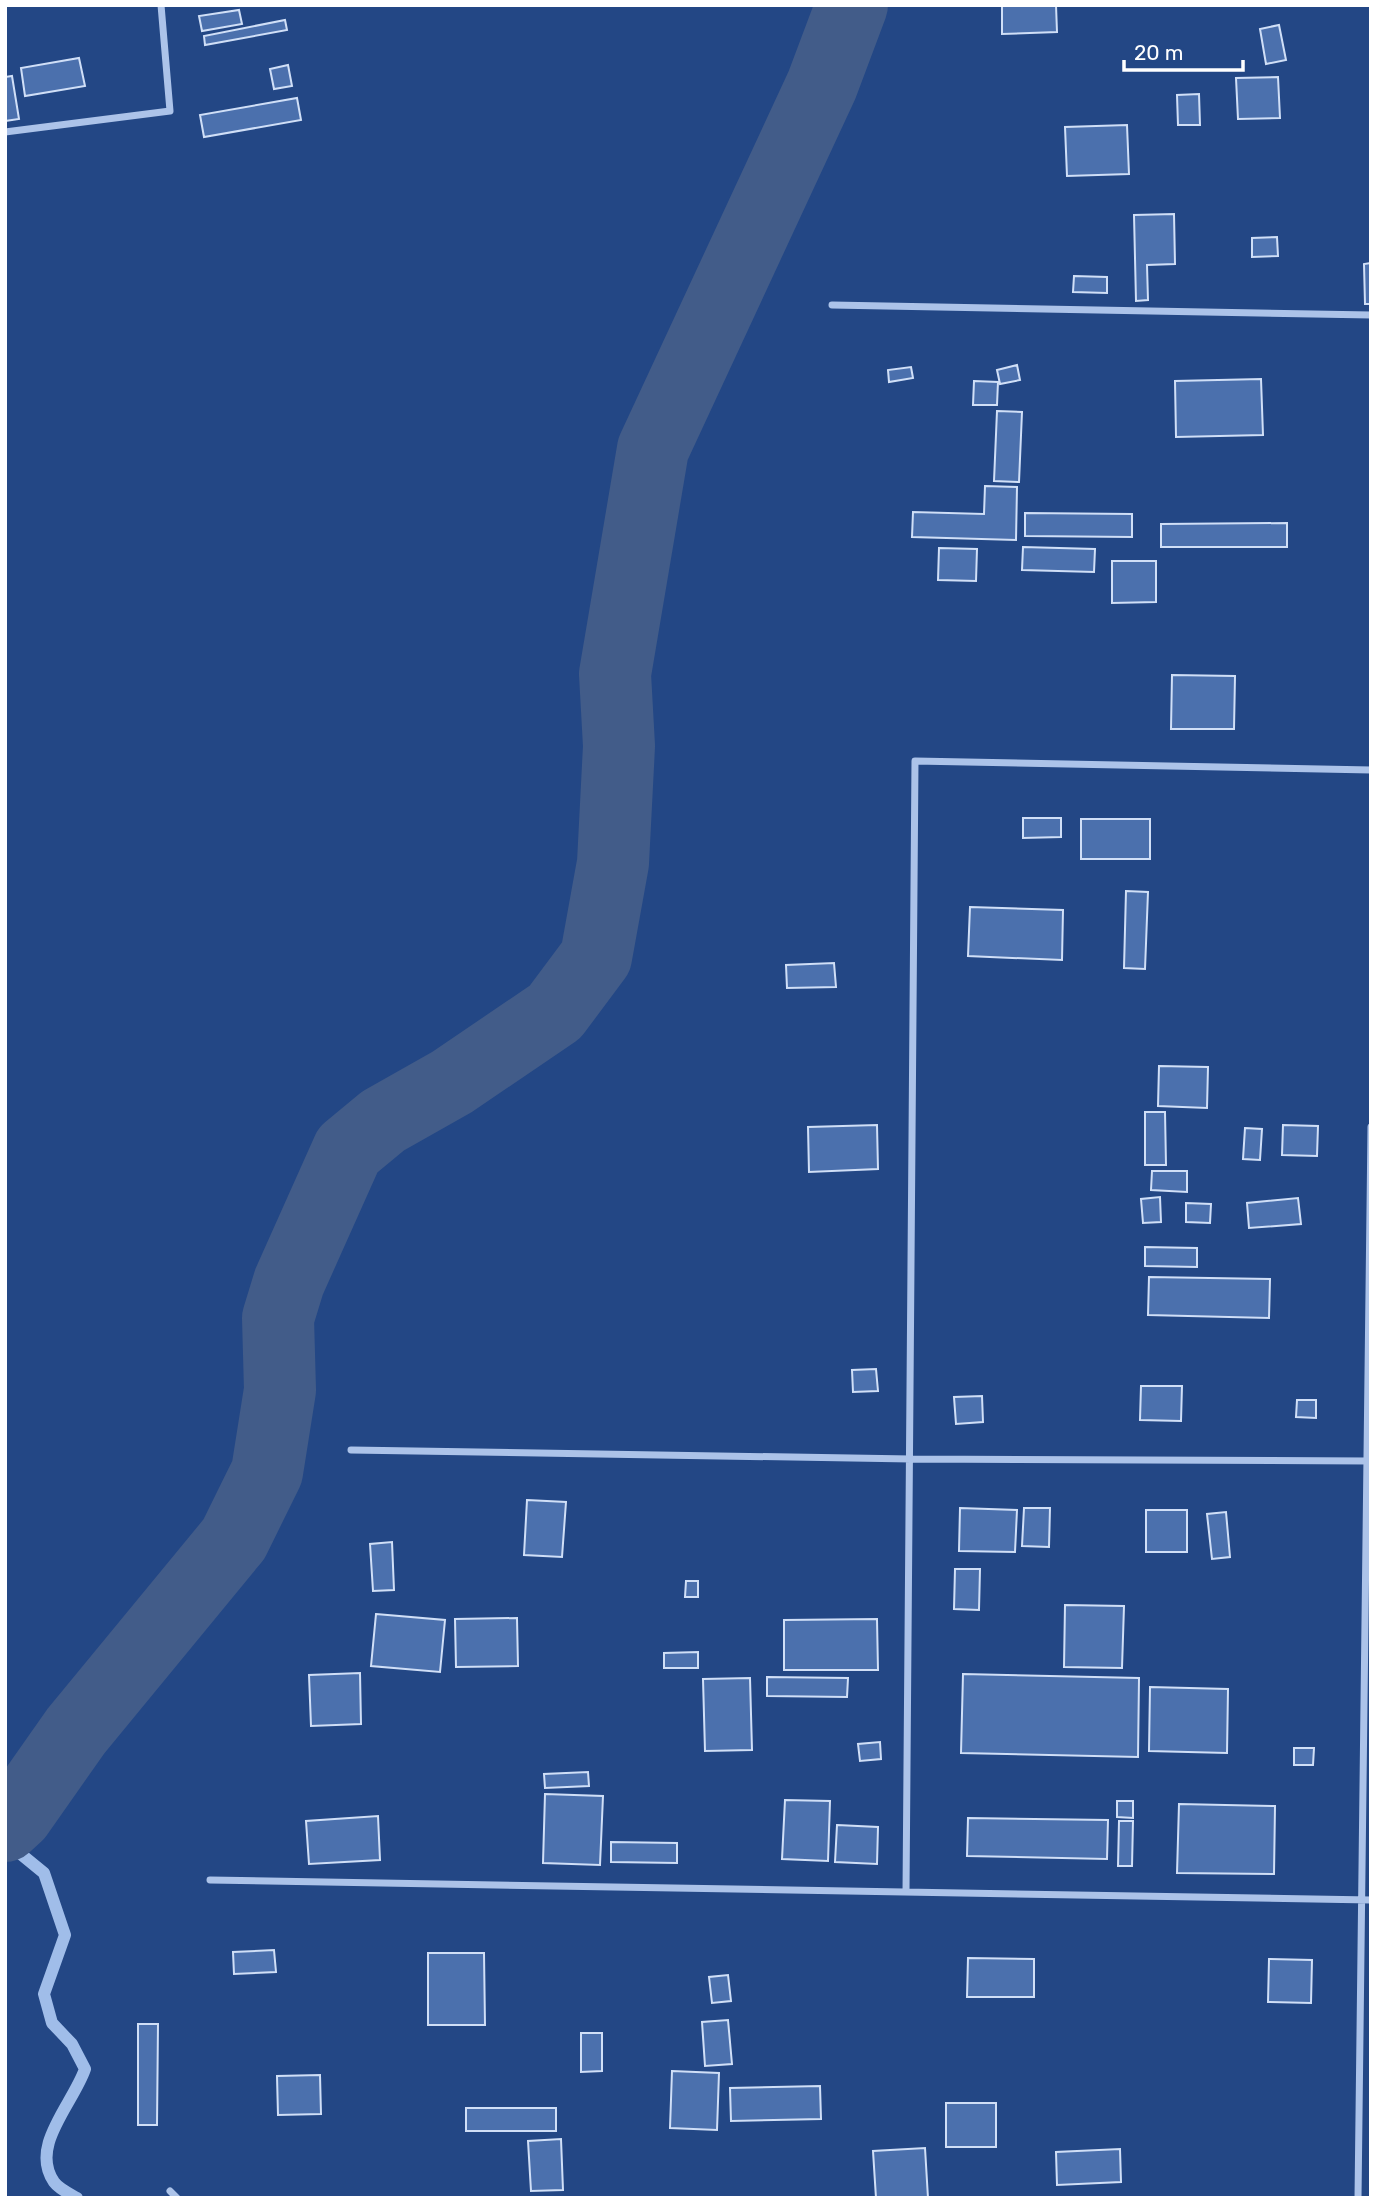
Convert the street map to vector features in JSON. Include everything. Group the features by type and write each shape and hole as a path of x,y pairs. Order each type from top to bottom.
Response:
{"street":[{"path":"5,131 170,111 161,5"},
{"path":"832,305 1371,315"},
{"path":"906,1892 915,761 1371,770"},
{"path":"1358,2198 1371,1127"},
{"path":"351,1450 911,1460 1369,1461"},
{"path":"210,1881 1371,1900"},
{"path":"170,2191 177,2198"}],"building":[{"path":"1002,5 1056,5 1057,32 1002,34"},
{"path":"239,10 242,24 202,31 199,16"},
{"path":"285,20 287,30 205,45 204,36"},
{"path":"1279,25 1286,60 1266,64 1260,29"},
{"path":"79,58 85,86 25,96 21,68"},
{"path":"288,65 292,86 274,89 270,69"},
{"path":"12,76 19,119 5,121 5,77"},
{"path":"1278,77 1280,118 1238,119 1236,78"},
{"path":"1199,94 1200,125 1178,125 1177,95"},
{"path":"297,98 301,120 204,137 200,115"},
{"path":"1127,125 1129,174 1067,176 1065,127"},
{"path":"1174,214 1175,264 1147,265 1148,300 1136,301 1134,215"},
{"path":"1277,237 1278,256 1252,257 1252,238"},
{"path":"1371,263 1371,304 1365,304 1364,264"},
{"path":"1074,276 1107,277 1107,293 1073,292"},
{"path":"1017,365 1020,380 1000,384 997,370"},
{"path":"911,367 913,378 889,382 888,370"},
{"path":"1261,379 1263,435 1176,437 1175,381"},
{"path":"974,381 998,382 997,405 973,405"},
{"path":"997,411 1022,412 1019,482 994,481"},
{"path":"985,486 1017,487 1016,540 912,537 913,512 984,514"},
{"path":"1025,513 1132,514 1132,537 1025,536"},
{"path":"1287,523 1287,547 1161,547 1161,524"},
{"path":"1023,547 1095,549 1094,572 1022,570"},
{"path":"939,548 977,549 976,581 938,580"},
{"path":"1112,561 1156,561 1156,602 1112,603"},
{"path":"1172,675 1235,676 1234,729 1171,729"},
{"path":"1023,818 1061,818 1061,837 1023,838"},
{"path":"1081,819 1150,819 1150,859 1081,859"},
{"path":"1126,891 1148,892 1145,969 1124,968"},
{"path":"970,907 1063,910 1062,960 968,956"},
{"path":"834,963 836,987 787,988 786,965"},
{"path":"1159,1066 1208,1067 1207,1108 1158,1106"},
{"path":"1145,1112 1165,1112 1166,1165 1145,1165"},
{"path":"877,1125 878,1169 809,1172 808,1127"},
{"path":"1283,1125 1318,1126 1317,1156 1282,1155"},
{"path":"1245,1128 1262,1129 1260,1160 1243,1159"},
{"path":"1152,1171 1187,1171 1187,1192 1151,1190"},
{"path":"1160,1197 1161,1222 1143,1223 1141,1199"},
{"path":"1298,1198 1301,1224 1249,1228 1247,1203"},
{"path":"1186,1203 1211,1204 1210,1223 1186,1222"},
{"path":"1145,1247 1197,1248 1197,1267 1145,1266"},
{"path":"1149,1277 1270,1279 1269,1318 1148,1315"},
{"path":"876,1369 878,1391 853,1392 852,1370"},
{"path":"1141,1386 1182,1386 1181,1421 1140,1420"},
{"path":"982,1396 983,1422 956,1424 954,1397"},
{"path":"1297,1400 1316,1400 1316,1418 1296,1417"},
{"path":"527,1500 566,1502 562,1557 524,1555"},
{"path":"960,1508 1017,1510 1015,1552 959,1551"},
{"path":"1024,1508 1050,1508 1049,1547 1022,1546"},
{"path":"1146,1510 1187,1510 1187,1552 1146,1552"},
{"path":"1226,1512 1230,1557 1212,1559 1207,1514"},
{"path":"392,1542 394,1590 373,1591 370,1544"},
{"path":"955,1569 980,1569 979,1610 954,1609"},
{"path":"686,1581 698,1581 698,1597 685,1597"},
{"path":"1065,1605 1124,1606 1122,1668 1064,1667"},
{"path":"376,1614 445,1620 440,1672 371,1666"},
{"path":"517,1618 518,1666 456,1667 455,1619"},
{"path":"877,1619 878,1670 784,1670 784,1620"},
{"path":"698,1652 698,1668 664,1668 664,1653"},
{"path":"360,1673 361,1724 311,1726 309,1675"},
{"path":"963,1674 1139,1678 1138,1757 961,1753"},
{"path":"767,1677 848,1678 847,1697 767,1696"},
{"path":"750,1678 752,1750 705,1751 703,1679"},
{"path":"1150,1687 1228,1689 1227,1753 1149,1751"},
{"path":"880,1742 881,1759 860,1761 858,1744"},
{"path":"1294,1748 1314,1748 1313,1765 1294,1765"},
{"path":"588,1772 589,1786 545,1788 544,1774"},
{"path":"545,1794 603,1796 600,1865 543,1863"},
{"path":"785,1800 830,1801 828,1861 782,1859"},
{"path":"1117,1801 1133,1801 1133,1818 1117,1817"},
{"path":"1179,1804 1275,1806 1274,1874 1177,1873"},
{"path":"378,1816 380,1860 309,1864 306,1821"},
{"path":"968,1818 1108,1820 1107,1859 967,1856"},
{"path":"1119,1821 1133,1821 1132,1866 1118,1866"},
{"path":"837,1825 878,1827 877,1864 835,1862"},
{"path":"611,1842 677,1843 677,1863 611,1862"},
{"path":"274,1950 276,1972 234,1974 233,1952"},
{"path":"428,1953 484,1953 485,2025 428,2025"},
{"path":"968,1958 1034,1959 1034,1997 967,1997"},
{"path":"1269,1959 1312,1960 1311,2003 1268,2002"},
{"path":"728,1975 731,2001 712,2003 709,1977"},
{"path":"728,2020 732,2064 705,2066 702,2022"},
{"path":"138,2024 158,2024 157,2125 138,2125"},
{"path":"581,2033 602,2033 602,2071 581,2072"},
{"path":"672,2071 719,2073 717,2130 670,2128"},
{"path":"320,2075 321,2114 278,2115 277,2076"},
{"path":"820,2086 821,2119 731,2121 730,2088"},
{"path":"946,2103 996,2103 996,2147 946,2147"},
{"path":"466,2108 556,2108 556,2131 466,2131"},
{"path":"561,2139 563,2190 531,2191 528,2141"},
{"path":"925,2148 928,2198 876,2198 873,2151"},
{"path":"1120,2149 1121,2182 1057,2185 1056,2152"}],"waterway":[{"path":"5,1826 17,1815 76,1731 234,1539 267,1472 280,1390 278,1318 289,1282 348,1150 383,1121 452,1082 555,1012 596,957 613,863 619,746 615,674 653,449 822,85 852,5"},
{"path":"17,1815 11,1846 44,1873 65,1935 44,1994 52,2023 72,2044 85,2069 56,2125 47,2154 48,2168 54,2182 77,2198"}]}
